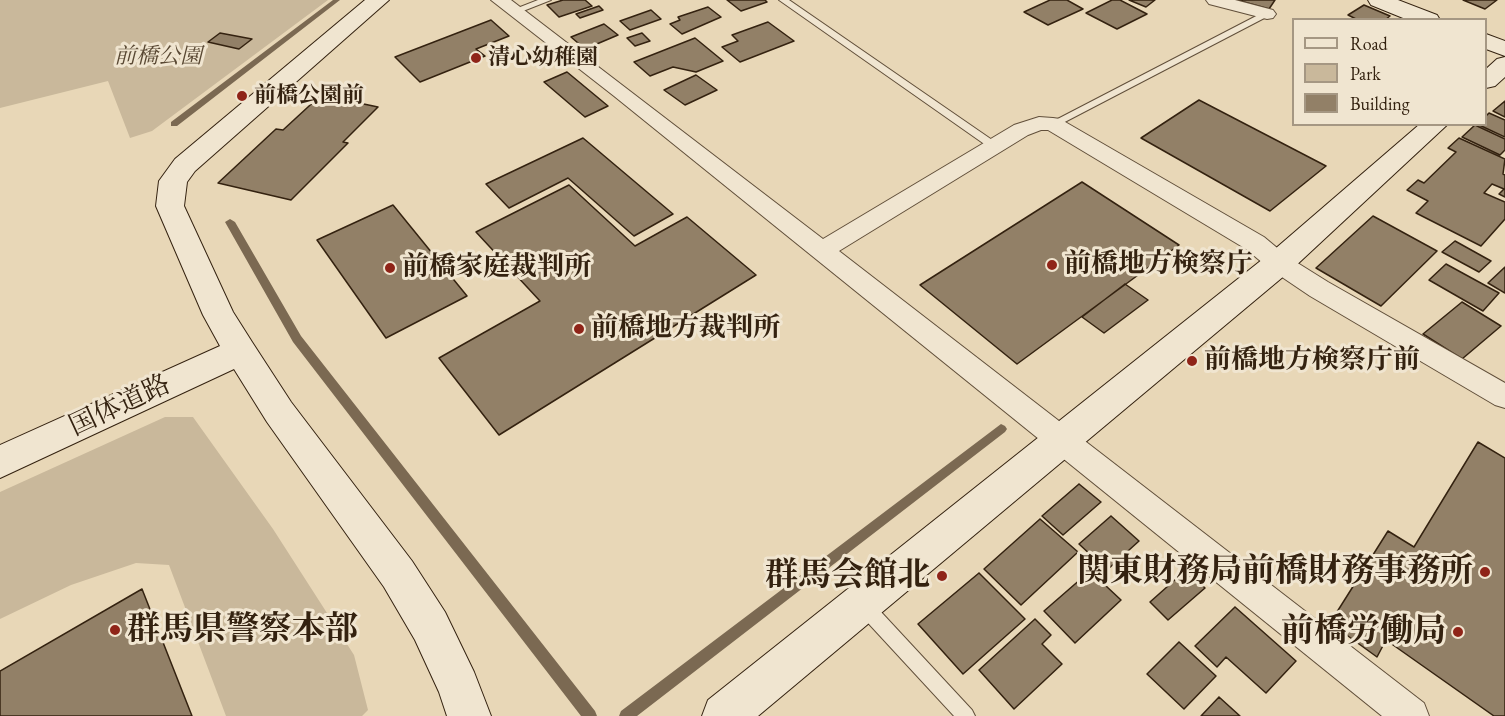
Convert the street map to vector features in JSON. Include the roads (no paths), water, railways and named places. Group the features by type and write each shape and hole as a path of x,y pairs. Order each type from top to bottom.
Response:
{"street":[{"path":"378,0 185,165 173,181 170,206 219,315 240,351 279,412 398,574 430,626 459,687 469,716"},
{"path":"1215,0 1267,14"},
{"path":"1379,0 1424,18"},
{"path":"507,6 621,92 1411,716"},
{"path":"1487,42 1505,49"},
{"path":"1487,79 1505,64"},
{"path":"821,250 1031,125 1053,124 1255,243 1279,263 1319,289 1505,397"},
{"path":"724,716 1279,263 1434,126"},
{"name":"国体道路","path":"0,462 240,351"}],"lane":[{"path":"507,6 547,0"},
{"path":"783,0 994,146"},
{"path":"1053,124 1267,14"},
{"path":"863,604 966,716"}],"waterway":[{"path":"174,124 337,0"},
{"path":"230,222 297,339 590,716"},
{"path":"626,716 1001,429"}],"place":[{"name":"清心幼稚園","path":"476,58"},
{"name":"前橋公園前","path":"242,96"},
{"name":"前橋地方検察庁","path":"1052,265"},
{"name":"前橋家庭裁判所","path":"390,268"},
{"name":"前橋地方裁判所","path":"579,329"},
{"name":"前橋地方検察庁前","path":"1192,361"},
{"name":"関東財務局前橋財務事務所","path":"1485,572"},
{"name":"群馬会館北","path":"942,576"},
{"name":"群馬県警察本部","path":"115,630"},
{"name":"前橋労働局","path":"1458,632"}],"park label":[{"name":"前橋公園","path":"158,57"}]}
